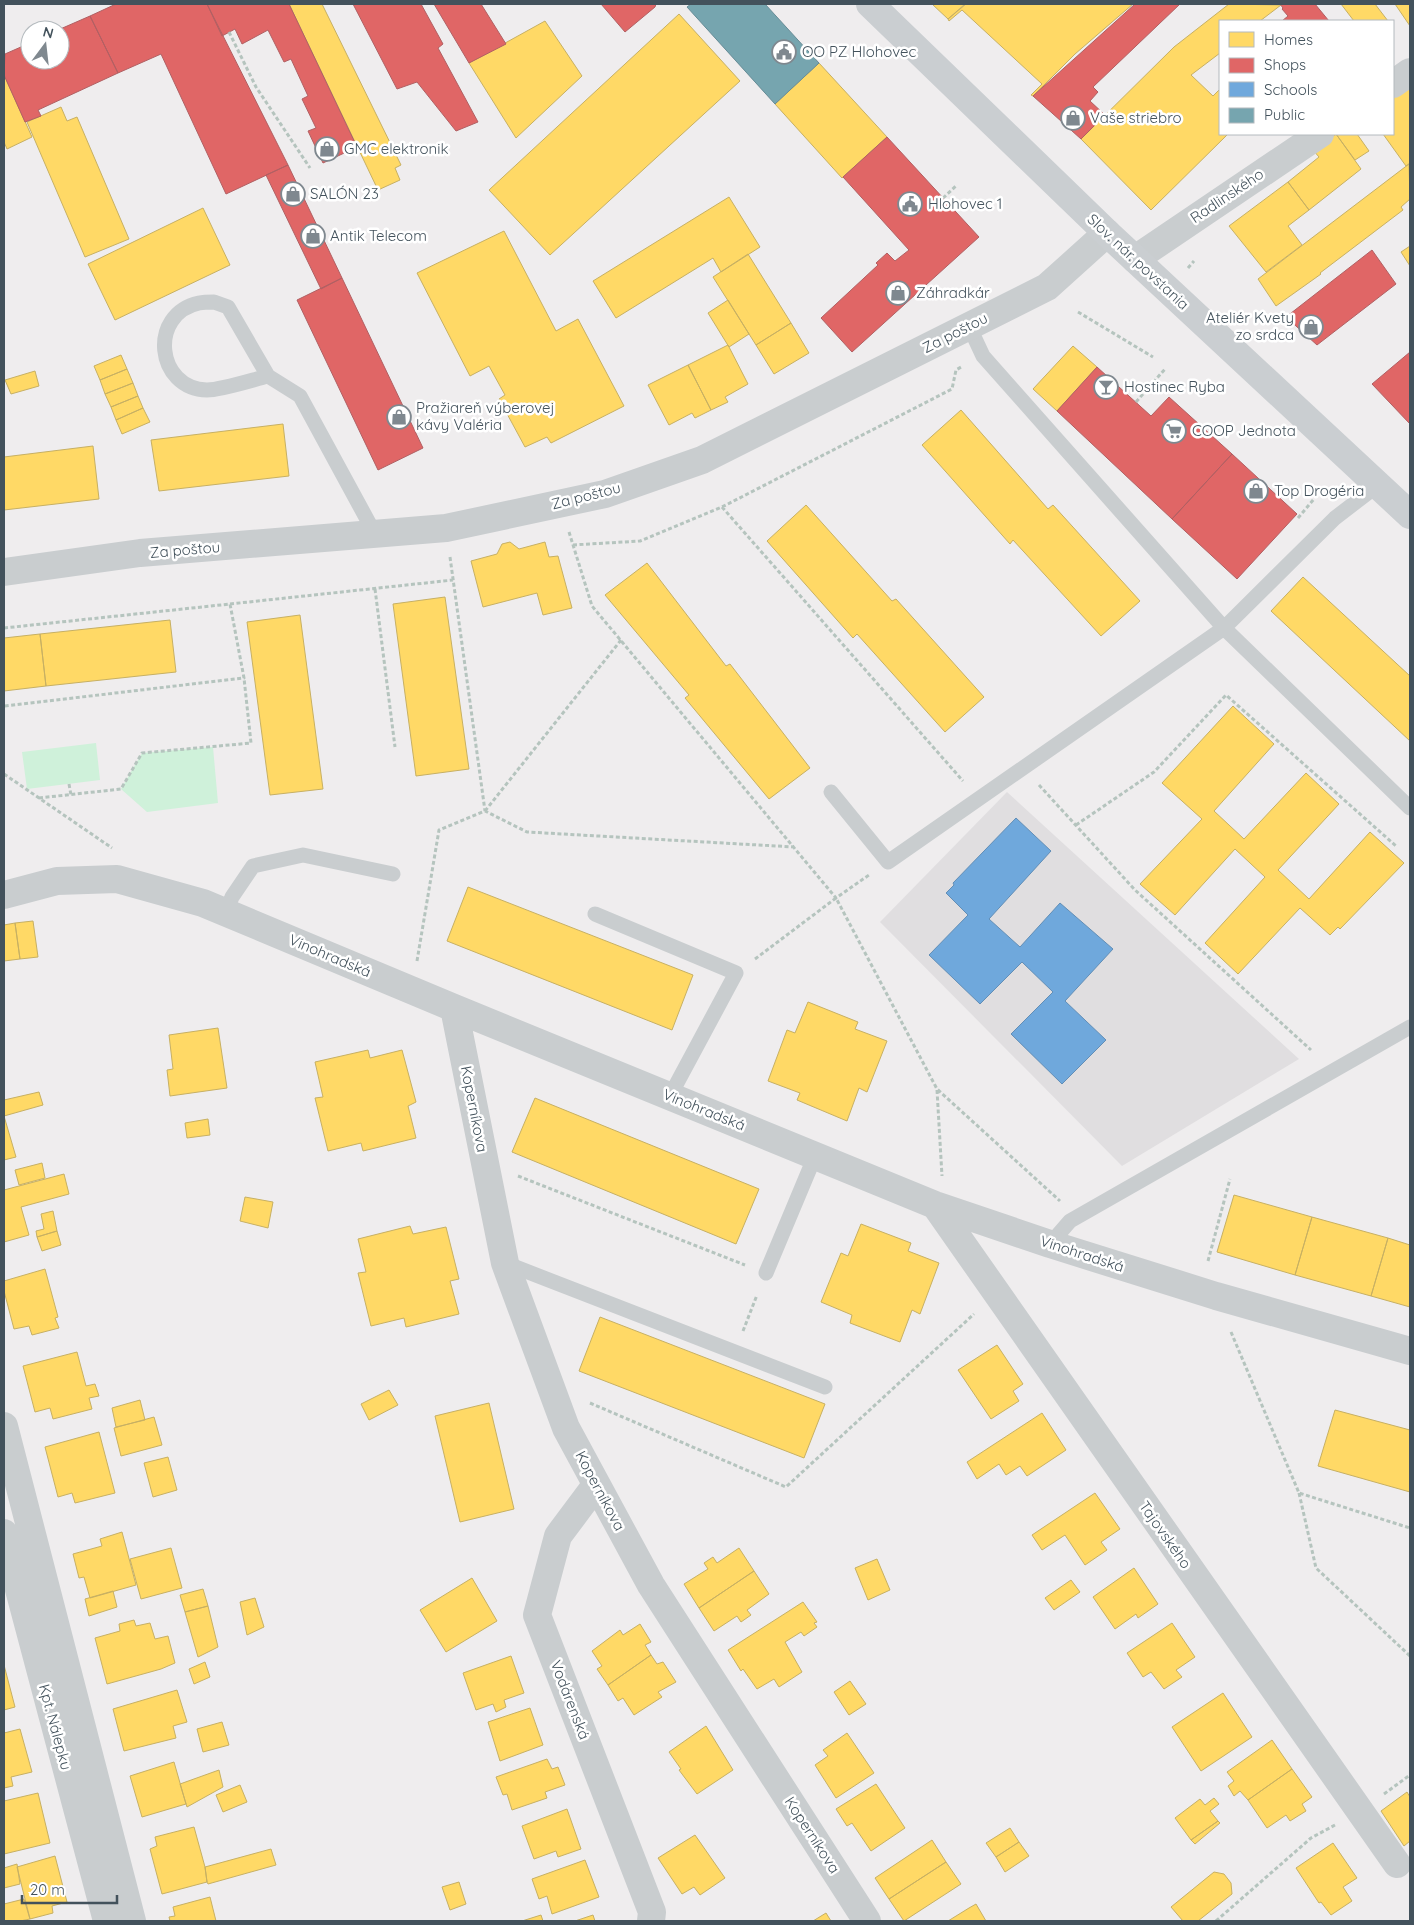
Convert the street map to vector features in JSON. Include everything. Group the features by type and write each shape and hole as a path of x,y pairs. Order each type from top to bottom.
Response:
{"main road":[{"name":"Slov. nár. povstania","path":"870,4 1107,233 1410,515"}],"street":[{"path":"1394,83 1410,72"},
{"name":"Radlinského","path":"1135,259 1319,135"},
{"name":"Za poštou","path":"4,572 140,553 446,528 605,494 702,460 1047,287 1107,233"},
{"name":"Vinohradská","path":"4,895 58,881 117,879 203,903 815,1156 939,1194 1050,1244 1216,1296 1410,1351"},
{"name":"Koperníkova","path":"454,1008 505,1263 566,1428 651,1586 867,1921"},
{"name":"Tajovského","path":"939,1194 996,1294 1397,1864"},
{"path":"4,1426 132,1921"},
{"name":"Vodárenská","path":"596,1485 558,1536 537,1615 652,1912 651,1921"},
{"name":"Kpt. Nálepku","path":"4,1533 107,1921"}],"lane":[{"path":"268,376 208,390 194,387 181,380 171,370 165,358 164,344 167,330 174,317 186,308 199,302 214,302 228,307 268,376 300,396 375,534"},
{"path":"969,326 982,356 1224,628 1410,808"},
{"path":"831,792 888,862 1224,628 1335,518 1378,485"},
{"path":"226,912 232,897 253,866 303,855 393,874"},
{"path":"595,914 736,973 670,1096"},
{"path":"1050,1244 1070,1221 1076,1217 1410,1027"},
{"path":"766,1274 815,1156"},
{"path":"505,1263 824,1386"}],"path":[{"path":"229,32 256,87 310,168"},
{"path":"943,198 957,186"},
{"path":"1078,312 1153,357"},
{"path":"573,545 640,541 722,507 952,389 956,370 967,364"},
{"path":"1136,402 1165,369"},
{"path":"1300,516 1314,500"},
{"path":"722,507 978,799"},
{"path":"567,527 592,606 836,898 937,1089 1076,1217"},
{"path":"450,556 485,811"},
{"path":"4,628 454,580"},
{"path":"376,589 395,747"},
{"path":"39,798 121,789 142,753 251,743 244,678 230,604"},
{"path":"417,962 439,830 485,811 621,640"},
{"path":"4,706 244,678"},
{"path":"1076,825 1154,772 1226,695 1396,846"},
{"path":"1023,768 1135,890 1311,1050"},
{"path":"4,774 111,848 115,855"},
{"path":"69,784 71,795"},
{"path":"485,811 526,832 794,846"},
{"path":"736,973 836,898 888,862"},
{"path":"937,1089 939,1194"},
{"path":"485,1163 766,1274 734,1352"},
{"path":"1208,1263 1230,1179"},
{"path":"550,1386 786,1487 996,1294"},
{"path":"1230,1330 1299,1493 1316,1568 1410,1656"},
{"path":"1299,1493 1410,1528"},
{"path":"1216,1921 1312,1838 1360,1811"}],"shaded area":[{"path":"1007,792 1299,1059 1122,1166 880,922"}],"green space":[{"path":"96,743 100,780 27,789 22,752"},
{"path":"213,747 218,803 147,812 121,789 142,753"}],"building: Homes":[{"path":"289,4 322,4 401,165 395,168 400,180 378,190"},
{"path":"932,4 965,4 948,19"},
{"path":"966,4 1133,4 1075,54 1033,96 1031,95 1042,84 962,10 949,21 948,19"},
{"path":"1229,4 1281,5 1261,20 1219,20 1219,54 1191,75 1213,96 1219,90 1219,135 1227,135 1151,210 1081,139 1174,47"},
{"path":"1341,4 1375,4 1387,20 1353,20"},
{"path":"1395,4 1410,4 1410,26"},
{"path":"679,14 740,81 550,255 489,190"},
{"path":"545,21 582,76 516,138 469,63"},
{"path":"819,63 887,137 842,178 775,104"},
{"path":"4,75 32,137 7,149 4,142"},
{"path":"1410,84 1410,163 1406,166 1384,135 1394,135 1394,94"},
{"path":"61,107 67,121 77,117 129,239 85,257 27,122"},
{"path":"1337,135 1361,169 1309,210 1288,182 1319,157 1313,150"},
{"path":"1337,135 1358,135 1369,151 1355,160"},
{"path":"1409,164 1410,199 1401,207 1403,210 1321,274 1276,306 1258,279"},
{"path":"1288,182 1309,210 1288,226 1302,245 1266,272 1229,226"},
{"path":"729,197 760,247 721,272 713,258 616,318 593,281"},
{"path":"203,208 230,265 115,320 88,264"},
{"path":"504,231 556,331 578,319 624,406 551,443 547,437 525,447 499,399 505,395 489,366 470,376 417,273"},
{"path":"1410,246 1410,266 1401,252"},
{"path":"748,254 791,323 756,345 713,277"},
{"path":"728,300 749,334 729,347 708,313"},
{"path":"791,323 809,353 774,374 756,345"},
{"path":"728,345 748,384 725,397 728,402 711,410 688,365"},
{"path":"1073,346 1097,367 1057,411 1033,389"},
{"path":"121,355 127,369 100,380 94,366"},
{"path":"688,365 711,410 695,418 692,413 669,425 648,385"},
{"path":"127,369 133,383 105,394 100,380"},
{"path":"35,371 39,386 11,394 5,380"},
{"path":"133,383 138,396 111,407 105,394"},
{"path":"138,396 143,408 116,420 111,407"},
{"path":"143,408 150,422 122,434 116,420"},
{"path":"961,410 1048,509 1053,505 1140,601 1101,636 1013,540 1010,544 922,445"},
{"path":"283,424 289,476 159,491 151,440"},
{"path":"93,446 99,499 4,510 4,457"},
{"path":"806,505 892,601 896,599 984,697 945,732 857,634 853,638 767,541"},
{"path":"510,542 519,549 545,542 549,557 558,556 572,608 543,615 537,593 483,607 471,561 497,554 502,544"},
{"path":"647,563 726,666 730,664 810,768 769,799 685,698 689,695 605,595"},
{"path":"1303,577 1410,676 1410,741 1271,611"},
{"path":"445,597 469,769 416,776 393,604"},
{"path":"300,615 323,789 270,795 247,622"},
{"path":"170,620 176,672 46,686 40,634"},
{"path":"40,634 46,686 4,691 4,638"},
{"path":"1233,706 1274,744 1214,811 1244,839 1306,773 1339,804 1278,870 1309,899 1370,832 1404,863 1340,929 1338,927 1330,935 1300,908 1238,974 1205,943 1265,877 1235,849 1175,915 1140,884 1202,819 1162,783"},
{"path":"468,887 693,975 672,1030 447,941"},
{"path":"33,921 38,957 20,959 15,923"},
{"path":"15,923 20,959 4,961 4,925"},
{"path":"808,1002 858,1022 855,1029 887,1041 867,1092 859,1088 847,1121 797,1100 800,1093 768,1081 787,1030 795,1033"},
{"path":"218,1028 227,1088 170,1096 167,1070 173,1069 169,1035"},
{"path":"368,1050 370,1058 402,1050 416,1102 408,1106 416,1138 363,1151 361,1143 328,1151 315,1098 323,1097 315,1062"},
{"path":"39,1092 43,1105 4,1116 4,1100"},
{"path":"535,1098 759,1189 736,1244 512,1152"},
{"path":"4,1116 16,1157 4,1160"},
{"path":"208,1119 210,1135 187,1138 185,1123"},
{"path":"42,1163 45,1178 19,1185 15,1170"},
{"path":"64,1174 69,1194 21,1207 29,1235 4,1242 4,1190"},
{"path":"1234,1195 1312,1217 1295,1275 1217,1252"},
{"path":"245,1197 273,1202 268,1228 240,1221"},
{"path":"53,1211 57,1231 37,1237 36,1231 44,1229 41,1214"},
{"path":"1312,1217 1388,1238 1371,1296 1295,1275"},
{"path":"861,1224 911,1243 908,1251 939,1263 920,1314 912,1310 900,1342 850,1323 852,1315 821,1302 841,1253 848,1256"},
{"path":"410,1226 413,1234 446,1227 459,1279 450,1281 459,1314 406,1327 404,1318 371,1326 358,1273 366,1272 358,1239"},
{"path":"57,1231 61,1245 42,1251 37,1237"},
{"path":"1388,1238 1410,1245 1410,1307 1371,1296"},
{"path":"45,1269 58,1317 55,1318 59,1328 32,1335 29,1326 14,1329 4,1291 4,1281"},
{"path":"600,1317 825,1404 804,1458 579,1371"},
{"path":"997,1345 1023,1384 1013,1391 1019,1401 991,1419 958,1370"},
{"path":"77,1352 86,1386 95,1384 99,1396 89,1398 92,1409 53,1419 50,1408 35,1412 23,1366"},
{"path":"389,1390 398,1405 369,1420 361,1404"},
{"path":"140,1400 145,1420 116,1427 112,1408"},
{"path":"489,1403 514,1509 460,1522 435,1416"},
{"path":"1335,1410 1410,1430 1410,1492 1318,1466"},
{"path":"1042,1413 1066,1450 1027,1476 1020,1466 1006,1475 999,1464 977,1479 967,1462"},
{"path":"154,1417 162,1445 121,1456 114,1428"},
{"path":"99,1432 115,1493 75,1503 72,1493 58,1497 45,1447"},
{"path":"168,1457 177,1490 153,1497 144,1463"},
{"path":"1095,1493 1120,1529 1101,1542 1107,1550 1085,1565 1065,1535 1042,1550 1032,1535"},
{"path":"122,1532 136,1585 90,1598 84,1577 79,1578 73,1554 102,1546 100,1539"},
{"path":"171,1548 182,1588 141,1599 130,1559"},
{"path":"739,1548 754,1571 699,1608 684,1584 708,1569 704,1563 713,1557 717,1563"},
{"path":"877,1559 890,1590 868,1600 855,1568"},
{"path":"1134,1568 1158,1604 1138,1618 1136,1614 1115,1629 1093,1597"},
{"path":"754,1571 769,1594 747,1610 751,1615 741,1622 737,1616 714,1631 699,1608"},
{"path":"472,1578 497,1621 446,1652 420,1610"},
{"path":"1071,1580 1080,1592 1054,1610 1045,1598"},
{"path":"203,1589 208,1606 185,1612 180,1595"},
{"path":"113,1591 117,1607 89,1616 85,1599"},
{"path":"255,1598 264,1627 247,1635 240,1602"},
{"path":"803,1602 817,1622 814,1623 817,1627 804,1636 801,1632 785,1642 802,1672 779,1687 774,1679 757,1689 743,1669 741,1671 728,1650"},
{"path":"208,1606 218,1647 198,1657 185,1612"},
{"path":"134,1620 136,1626 150,1623 155,1639 168,1636 175,1663 161,1669 107,1684 95,1638 120,1631 119,1624"},
{"path":"1172,1623 1195,1657 1176,1670 1182,1677 1164,1689 1151,1672 1143,1677 1127,1653"},
{"path":"640,1624 651,1642 645,1645 651,1655 608,1685 597,1669 602,1666 592,1651 620,1630 623,1635"},
{"path":"651,1655 657,1664 663,1662 676,1682 658,1692 662,1697 634,1715 623,1698 618,1701 608,1685"},
{"path":"511,1656 524,1693 504,1700 506,1707 496,1712 493,1704 476,1710 463,1673"},
{"path":"205,1662 210,1677 194,1684 189,1669"},
{"path":"4,1665 15,1707 4,1710"},
{"path":"850,1681 866,1704 849,1715 834,1692"},
{"path":"177,1690 187,1722 173,1726 176,1738 124,1751 113,1709"},
{"path":"1223,1693 1252,1737 1201,1771 1172,1727"},
{"path":"530,1708 543,1745 500,1761 488,1722"},
{"path":"222,1722 229,1745 203,1752 197,1729"},
{"path":"706,1726 733,1770 697,1794 679,1770 681,1769 669,1752"},
{"path":"20,1729 32,1772 11,1777 13,1786 4,1788 4,1733"},
{"path":"847,1733 874,1773 836,1798 815,1765 828,1756 823,1750"},
{"path":"1272,1740 1292,1769 1248,1800 1240,1791 1234,1796 1228,1786 1234,1781 1227,1772"},
{"path":"547,1759 552,1769 558,1767 565,1785 545,1792 547,1798 512,1810 507,1794 503,1795 496,1777"},
{"path":"174,1762 186,1804 142,1817 130,1776"},
{"path":"1292,1769 1312,1797 1302,1804 1306,1811 1290,1821 1286,1815 1267,1828 1248,1800"},
{"path":"219,1770 223,1787 187,1807 180,1784"},
{"path":"876,1784 905,1828 871,1851 852,1823 847,1826 836,1809"},
{"path":"240,1785 247,1802 223,1812 216,1795"},
{"path":"1407,1792 1410,1797 1410,1841 1404,1846 1381,1811"},
{"path":"38,1793 50,1843 4,1854 4,1801"},
{"path":"1214,1798 1219,1804 1210,1811 1218,1821 1191,1840 1175,1818 1200,1799 1205,1805"},
{"path":"567,1809 581,1849 558,1857 556,1851 534,1859 522,1826"},
{"path":"1218,1821 1220,1823 1195,1844 1191,1840"},
{"path":"194,1827 205,1867 207,1882 162,1894 150,1849 157,1846 155,1837"},
{"path":"1010,1828 1019,1842 996,1857 986,1843"},
{"path":"695,1835 725,1878 700,1895 694,1887 682,1894 658,1858"},
{"path":"932,1840 946,1862 889,1899 875,1878"},
{"path":"1019,1842 1029,1856 1005,1872 996,1857"},
{"path":"1333,1843 1357,1878 1343,1887 1352,1901 1331,1915 1321,1902 1319,1903 1296,1868"},
{"path":"271,1849 276,1865 208,1884 205,1867"},
{"path":"55,1856 67,1902 52,1906 53,1913 30,1919 17,1867"},
{"path":"585,1860 599,1897 552,1914 547,1896 539,1899 532,1879"},
{"path":"946,1862 961,1884 904,1921 889,1899"},
{"path":"17,1864 20,1884 4,1888 4,1868"},
{"path":"1214,1872 1224,1874 1231,1883 1232,1894 1198,1921 1183,1921 1171,1907"},
{"path":"459,1882 466,1904 450,1910 442,1887"},
{"path":"210,1897 216,1921 170,1921 169,1917 175,1916 173,1907"},
{"path":"24,1899 30,1919 4,1921 4,1904"},
{"path":"976,1904 986,1921 948,1921 969,1908"},
{"path":"826,1913 831,1921 813,1921"},
{"path":"541,1915 543,1921 522,1921"},
{"path":"593,1915 595,1921 575,1921"}],"building: Shops":[{"path":"116,4 207,4 288,165 226,194 161,54 118,73 90,16"},
{"path":"207,4 289,4 357,147 323,163 308,131 316,128 302,99 308,96 291,59 284,62 268,30 242,44 235,29 222,36"},
{"path":"353,4 421,4 443,44 438,48 478,122 456,131 417,82 397,89"},
{"path":"434,4 481,4 506,44 469,63"},
{"path":"601,4 656,4 655,7 625,32"},
{"path":"1135,4 1180,4 1093,87 1098,92 1090,101 1105,115 1081,139 1033,96"},
{"path":"1280,4 1315,4 1328,20 1283,20 1288,16"},
{"path":"90,16 118,73 38,110 41,116 25,122 4,75 5,54 20,47 20,70 70,70 70,25"},
{"path":"887,137 979,237 852,352 821,318 878,265 876,263 887,253 895,261 909,250 843,177"},
{"path":"288,165 342,278 321,289 266,175"},
{"path":"1372,250 1396,284 1317,345 1286,317"},
{"path":"342,278 423,448 378,470 297,300"},
{"path":"1410,352 1410,424 1372,384"},
{"path":"1097,367 1151,416 1169,397 1232,454 1172,519 1057,411"},
{"path":"1232,454 1297,514 1237,579 1172,519"}],"building: Schools":[{"path":"1016,818 1051,851 989,919 1020,947 1060,903 1113,949 1065,1001 1106,1040 1062,1084 1011,1034 1053,992 1022,962 980,1004 929,955 968,915 946,893 954,885 953,883"}],"building: Public":[{"path":"691,4 765,4 819,63 775,104 687,7"}],"place":[{"name":"OO PZ Hlohovec","path":"784,52"},
{"name":"Vaše striebro","path":"1073,118"},
{"name":"GMC elektronik","path":"327,149"},
{"name":"SALÓN 23","path":"293,194"},
{"name":"Hlohovec 1","path":"910,204"},
{"name":"Antik Telecom","path":"313,236"},
{"name":"Záhradkár","path":"898,293"},
{"name":"Ateliér Kvety zo srdca","path":"1311,327"},
{"name":"Hostinec Ryba","path":"1106,387"},
{"name":"Pražiareň výberovej kávy Valéria","path":"399,417"},
{"name":"COOP Jednota","path":"1174,431"},
{"name":"Top Drogéria","path":"1256,491"}]}
